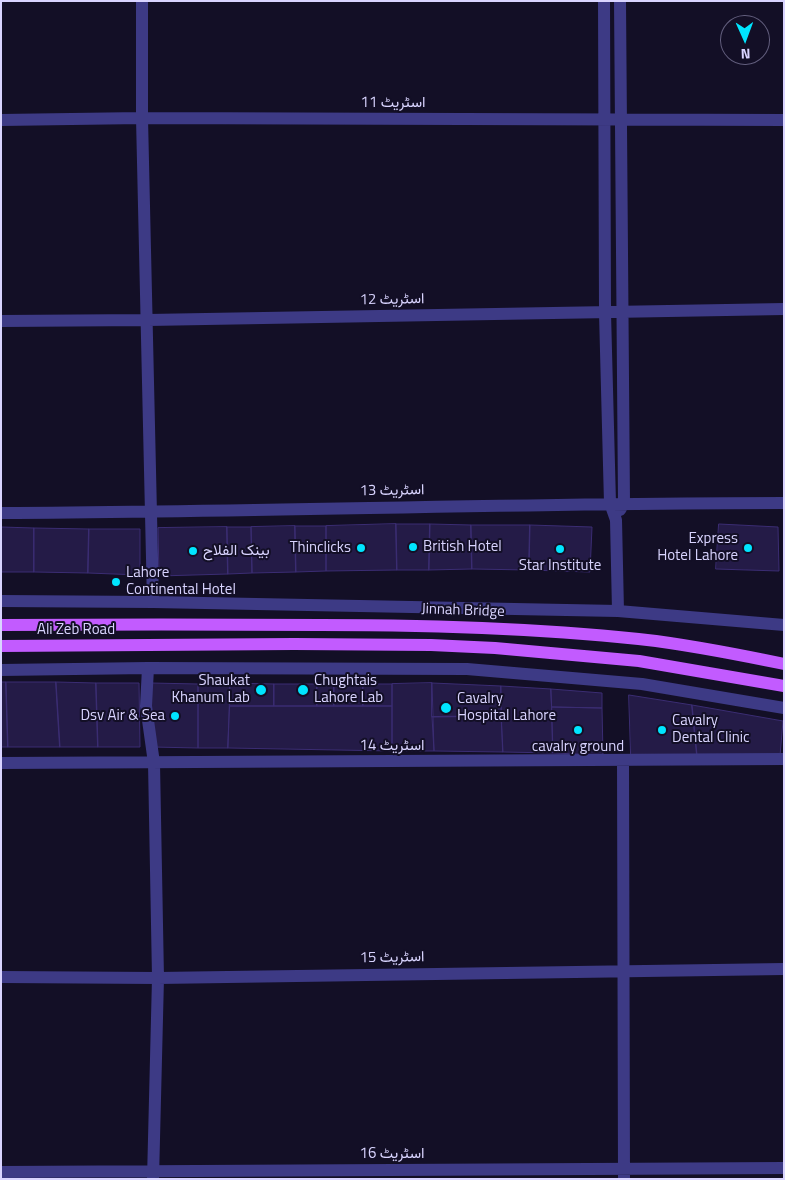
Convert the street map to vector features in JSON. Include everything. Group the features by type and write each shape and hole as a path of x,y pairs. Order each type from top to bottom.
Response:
{"main road":[{"name":"Ali Zeb Road","path":"1,625 138,624"},
{"name":"Jinnah Bridge","path":"138,624 434,625 561,632 709,649 784,664"},
{"name":"Ali Zeb Road","path":"1,646 304,644 432,645 495,648 638,661 784,686"}],"street":[{"path":"142,1 142,118 153,602"},
{"path":"604,1 604,313 610,503 616,520 618,611"},
{"path":"616,520 624,503 620,1"},
{"name":"اسٹریٹ 11","path":"1,120 142,118 784,120"},
{"name":"اسٹریٹ 12","path":"1,321 784,309"},
{"name":"اسٹریٹ 13","path":"1,513 610,503 784,503"},
{"path":"1,601 618,611 784,625"},
{"path":"148,668 146,706 154,763 158,978 153,1175"},
{"path":"1,670 148,668 467,669 642,684 784,708"},
{"name":"اسٹریٹ 14","path":"1,763 784,759"},
{"path":"623,761 624,1174"},
{"name":"اسٹریٹ 15","path":"1,978 158,978 784,969"},
{"name":"اسٹریٹ 16","path":"1,1172 153,1175 624,1174 784,1168"}],"building":[{"name":"British Hotel","path":"396,524 430,524 429,570 397,570"},
{"name":"Thinclicks","path":"396,524 397,570 326,571 326,526"},
{"path":"430,524 471,525 472,569 429,570"},
{"name":"Express Hotel Lahore","path":"719,524 778,527 779,571 716,569"},
{"path":"471,525 530,525 529,570 472,569"},
{"name":"Star Institute","path":"530,525 592,527 590,572 529,570"},
{"path":"295,526 326,526 326,571 296,572"},
{"path":"295,526 296,572 252,573 251,527"},
{"path":"1,527 34,528 34,572 1,572"},
{"name":"بینک الفلاح","path":"227,527 228,574 159,576 158,528"},
{"path":"227,527 251,527 252,573 228,574"},
{"path":"34,528 89,529 88,573 34,572"},
{"path":"89,529 140,529 140,575 88,573"},
{"path":"1,682 6,682 8,747 1,747"},
{"path":"6,682 56,682 60,747 8,747"},
{"path":"56,682 96,683 98,747 60,747"},
{"path":"96,683 139,683 140,747 98,747"},
{"name":"Dsv Air & Sea","path":"151,683 198,684 198,748 152,747"},
{"path":"230,683 228,748 198,748 198,684"},
{"path":"230,683 274,684 274,706 230,706"},
{"path":"432,683 434,751 392,751 392,684"},
{"path":"432,683 501,686 501,716 432,717"},
{"path":"274,684 317,684 317,706 274,706"},
{"path":"317,684 334,684 334,706 317,706"},
{"path":"334,684 363,684 363,706 334,706"},
{"path":"363,684 392,684 392,706 363,706"},
{"path":"501,686 551,689 553,753 503,752"},
{"path":"551,689 602,693 602,708 552,707"},
{"name":"Cavalry Dental Clinic","path":"629,695 692,705 697,755 631,755"},
{"path":"692,705 783,721 780,756 697,755"},
{"path":"230,706 392,706 392,751 228,748"},
{"name":"cavalry ground","path":"552,707 602,708 603,755 553,753"},
{"path":"501,716 503,752 434,751 432,717"}],"place":[{"name":"British Hotel","path":"413,547"},
{"name":"Thinclicks","path":"361,548"},
{"name":"Express Hotel Lahore","path":"748,548"},
{"name":"Star Institute","path":"560,549"},
{"name":"بینک الفلاح","path":"193,551"},
{"name":"Lahore Continental Hotel","path":"116,582"},
{"name":"Shaukat Khanum Lab","path":"261,690"},
{"name":"Chughtais Lahore Lab","path":"303,690"},
{"name":"Cavalry Hospital Lahore","path":"446,708"},
{"name":"Dsv Air & Sea","path":"175,716"},
{"name":"cavalry ground","path":"578,730"},
{"name":"Cavalry Dental Clinic","path":"662,730"}]}
